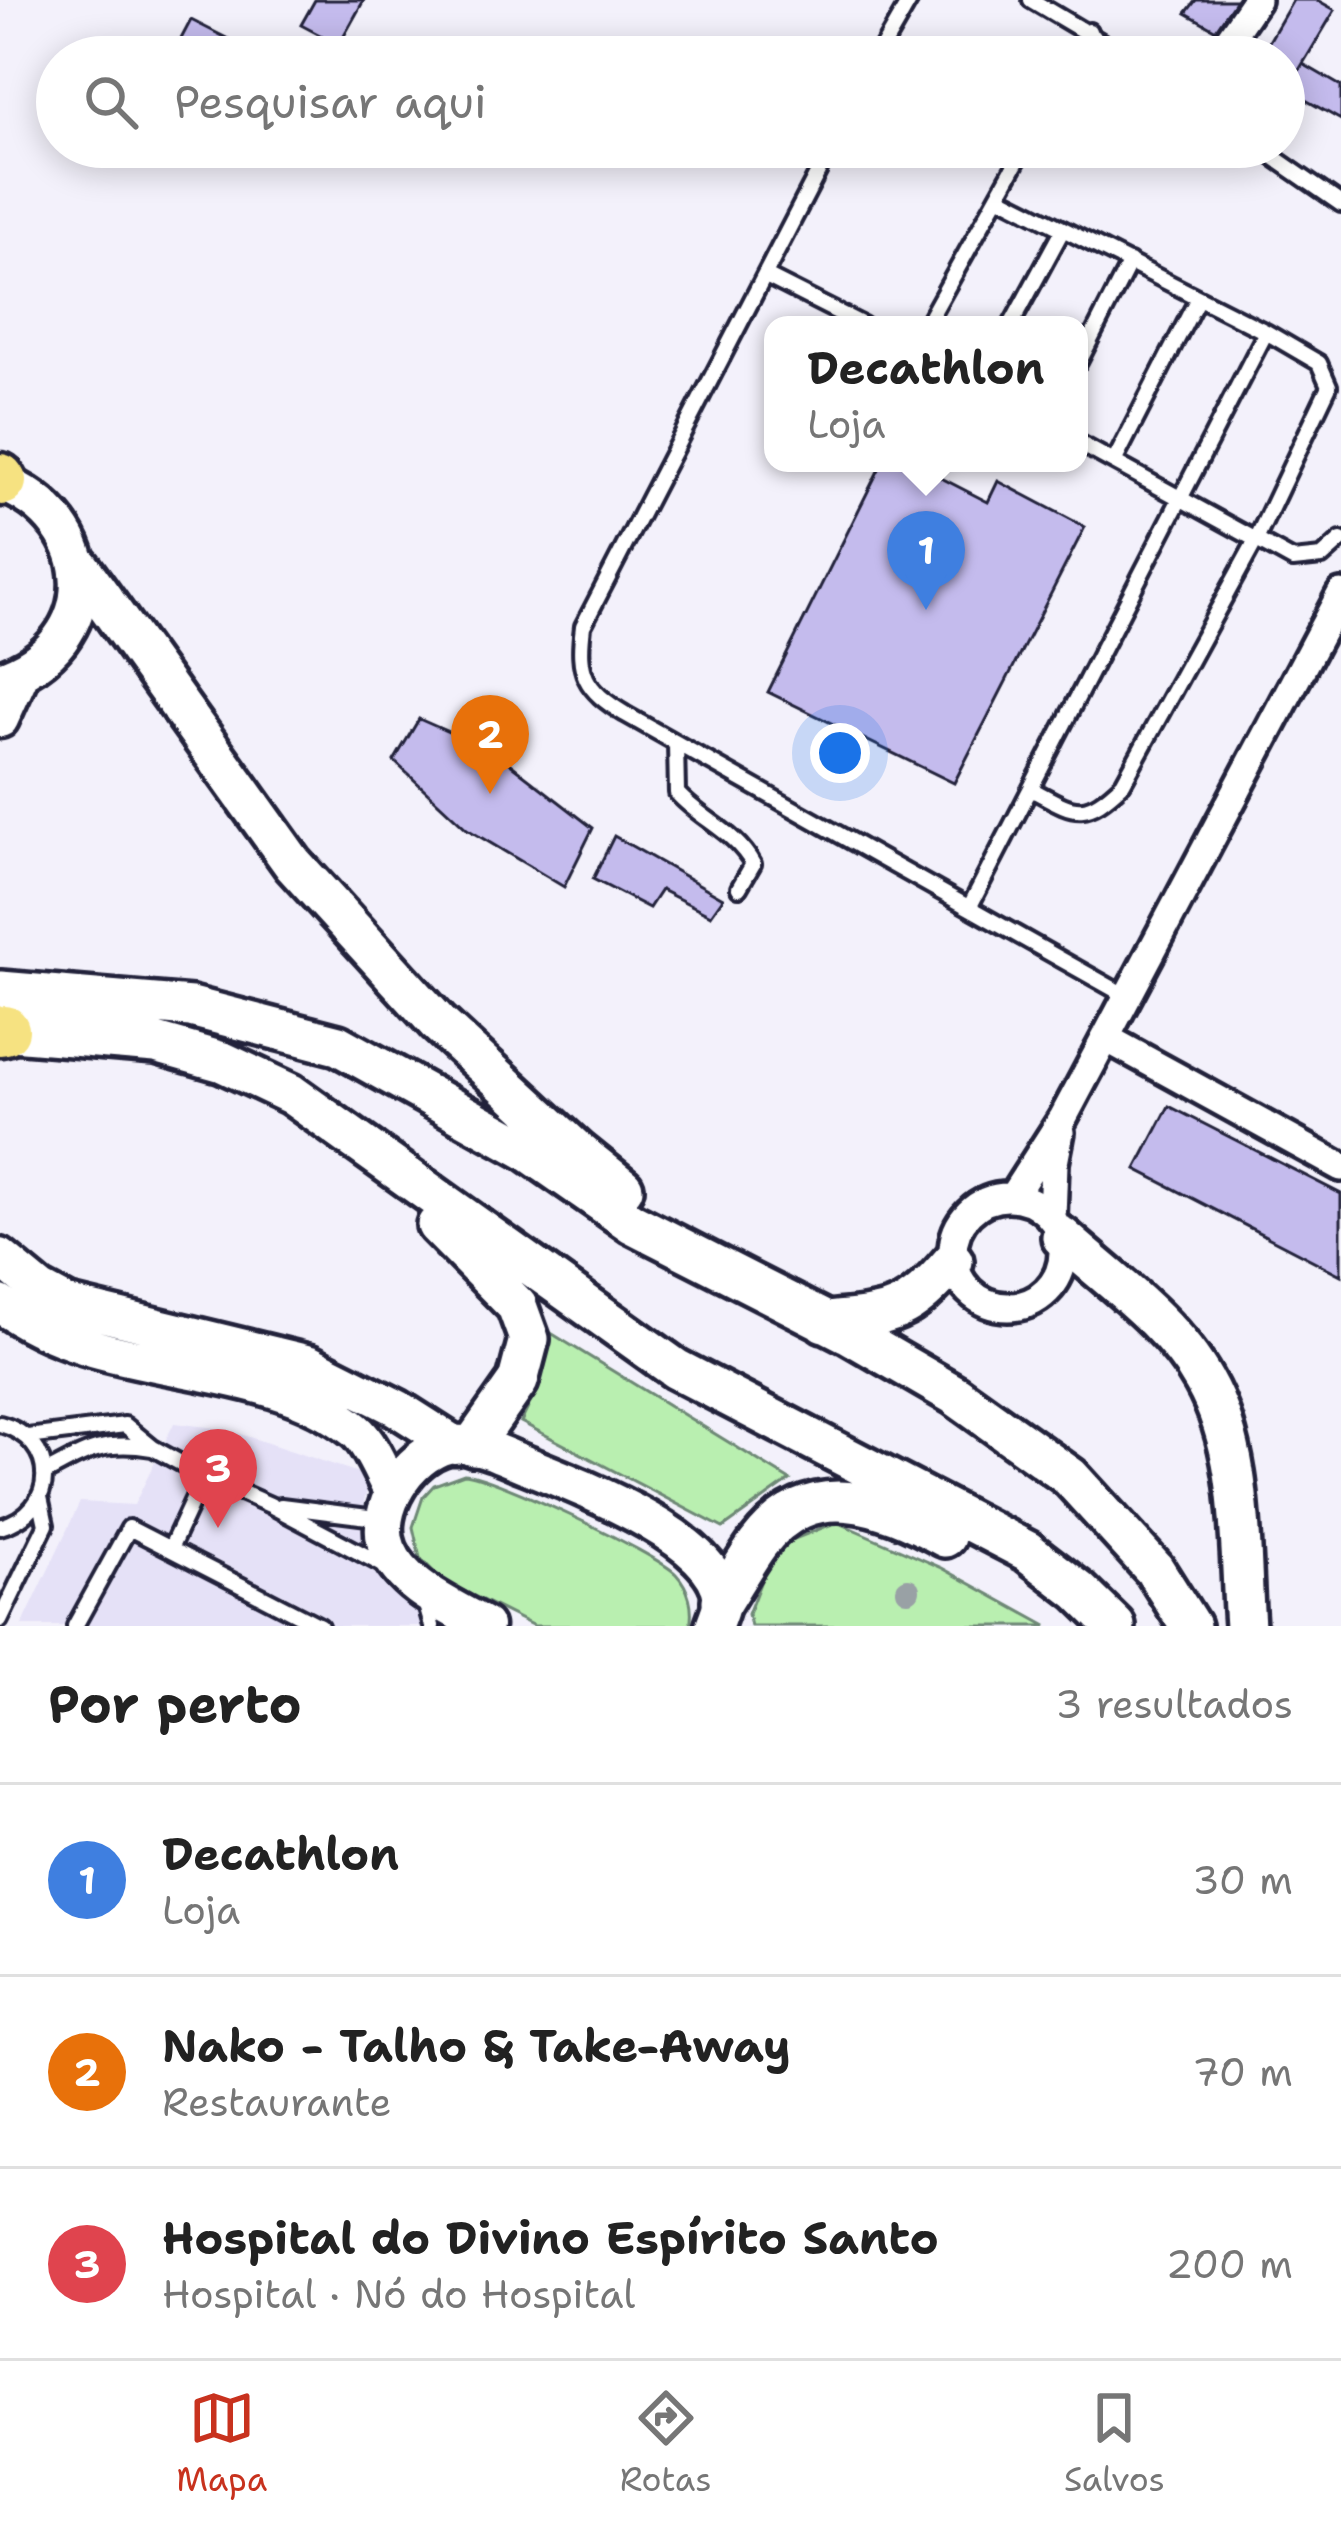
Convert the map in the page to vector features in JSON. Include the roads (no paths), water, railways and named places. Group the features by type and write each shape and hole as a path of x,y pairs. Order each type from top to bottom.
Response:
{"main road":[{"path":"80,567 293,864 438,1023 577,1151 730,1274"},
{"path":"5,1015 191,1007 338,1045 527,1150 632,1223 956,1395 1070,1477 1154,1569 1190,1626"},
{"path":"5,1015 156,1043 223,1062 291,1094 676,1369 1028,1551 1115,1626"},
{"path":"381,1156 382,1180 450,1235 517,1306 529,1339 518,1381 464,1444"},
{"path":"1057,1227 1180,1347 1204,1381 1220,1419 1238,1503 1245,1626"},
{"path":"824,1322 903,1310 952,1261"},
{"path":"718,1613 759,1542 781,1521 803,1507 840,1499 883,1507 927,1527 1042,1589 1096,1626"}],"street":[{"path":"1231,36 1256,0"},
{"path":"0,719 10,677 60,641 74,616 80,567 54,518 1,480"},
{"path":"1013,1196 1063,1118 1341,595"},
{"path":"1106,1038 1341,1167"},
{"path":"1057,1227 1035,1203 1013,1196 974,1207 952,1241 959,1280 975,1298 997,1307 1020,1307 1042,1297 1056,1280 1063,1258 1054,1163 1063,1118"},
{"path":"0,1257 40,1290 68,1305 310,1364 464,1444 660,1525 709,1568 718,1613"},
{"path":"0,1304 55,1338 297,1397 358,1432 389,1506"},
{"path":"464,1444 431,1452 409,1470 389,1506 386,1548 413,1582 484,1626"}],"lane":[{"path":"889,36 910,0"},
{"path":"1031,0 1096,36"},
{"path":"1086,36 1089,31"},
{"path":"820,168 583,626 579,656 585,681 602,700 1128,997"},
{"path":"931,316 1013,168"},
{"path":"1289,168 1341,204"},
{"path":"998,196 1266,332 1319,363 1329,386 1256,540 1123,783 1085,812 1074,812 1031,789"},
{"path":"1016,316 1063,229"},
{"path":"1088,344 1130,262"},
{"path":"766,276 844,316"},
{"path":"1114,462 1198,298"},
{"path":"970,907 1266,332"},
{"path":"1088,448 1293,560 1322,557 1341,540"},
{"path":"676,742 677,793 742,843 753,863 739,888"},
{"path":"0,1424 28,1436 38,1449 46,1525 0,1619"},
{"path":"28,1436 125,1425 153,1448 204,1476 270,1505 413,1582 432,1626"},
{"path":"44,1474 97,1446 126,1443 153,1448"},
{"path":"171,1547 204,1476"},
{"path":"0,1527 18,1521 40,1497"},
{"path":"270,1505 389,1506"},
{"path":"75,1626 129,1528 320,1626"}],"place":[{"name":"Decathlon","path":"926,610"},
{"name":"Nako - Talho & Take-Away","path":"490,794"},
{"name":"Hospital do Divino Espírito Santo","path":"218,1528"}]}
